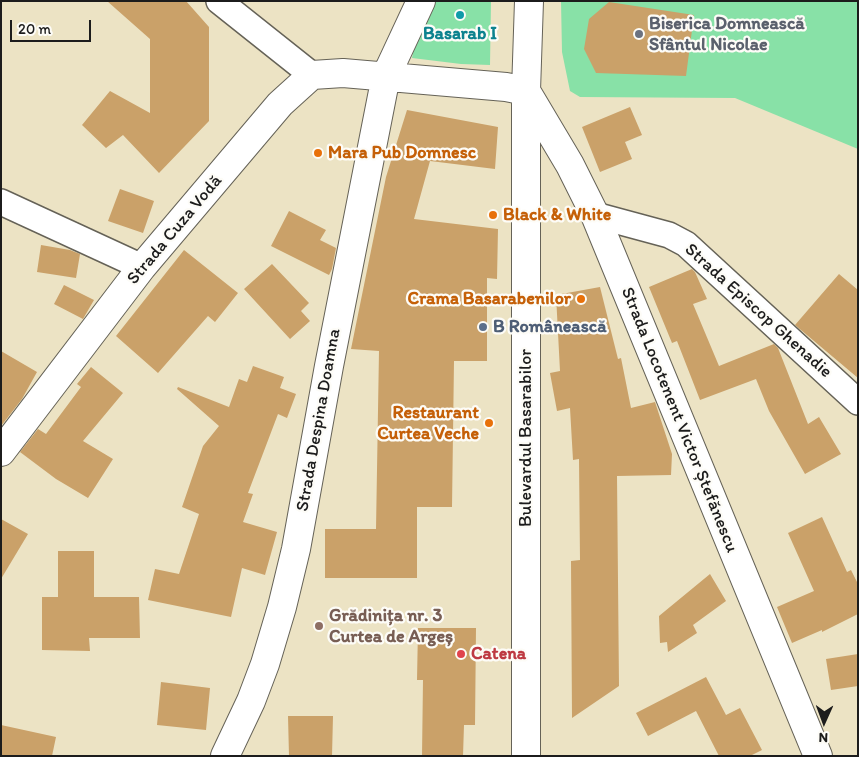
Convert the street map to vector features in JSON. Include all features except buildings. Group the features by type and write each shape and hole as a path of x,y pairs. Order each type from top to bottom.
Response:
{"street":[{"path":"219,1 312,75 343,73 386,76 506,87 526,91"},
{"name":"Strada Despina Doamna","path":"225,756 251,701 265,664 282,607 296,549 331,357 386,76 421,1"},
{"name":"Bulevardul Basarabilor","path":"526,756 526,91 529,1"},
{"name":"Strada Cuza Vodă","path":"1,452 142,268 280,104 312,75"},
{"name":"Strada Locotenent Victor Ștefănescu","path":"526,91 570,164 595,216 818,756"},
{"path":"1,202 142,268"},
{"name":"Strada Episcop Ghenadie","path":"595,216 669,235 686,244 858,402"}],"green space":[{"path":"436,1 491,1 490,65 461,64 412,58 415,43"},
{"path":"561,1 858,1 858,149 735,98 580,97 570,91 562,52"}],"place":[{"name":"Basarab I","path":"460,15"},
{"name":"Biserica Domnească Sfântul Nicolae","path":"639,34"},
{"name":"Mara Pub Domnesc","path":"318,153"},
{"name":"Black & White","path":"493,215"},
{"name":"Crama Basarabenilor","path":"581,299"},
{"name":"B Românească","path":"483,327"},
{"name":"Restaurant Curtea Veche","path":"489,423"},
{"name":"Grădinița nr. 3 Curtea de Argeș","path":"319,626"},
{"name":"Catena","path":"461,654"}]}
